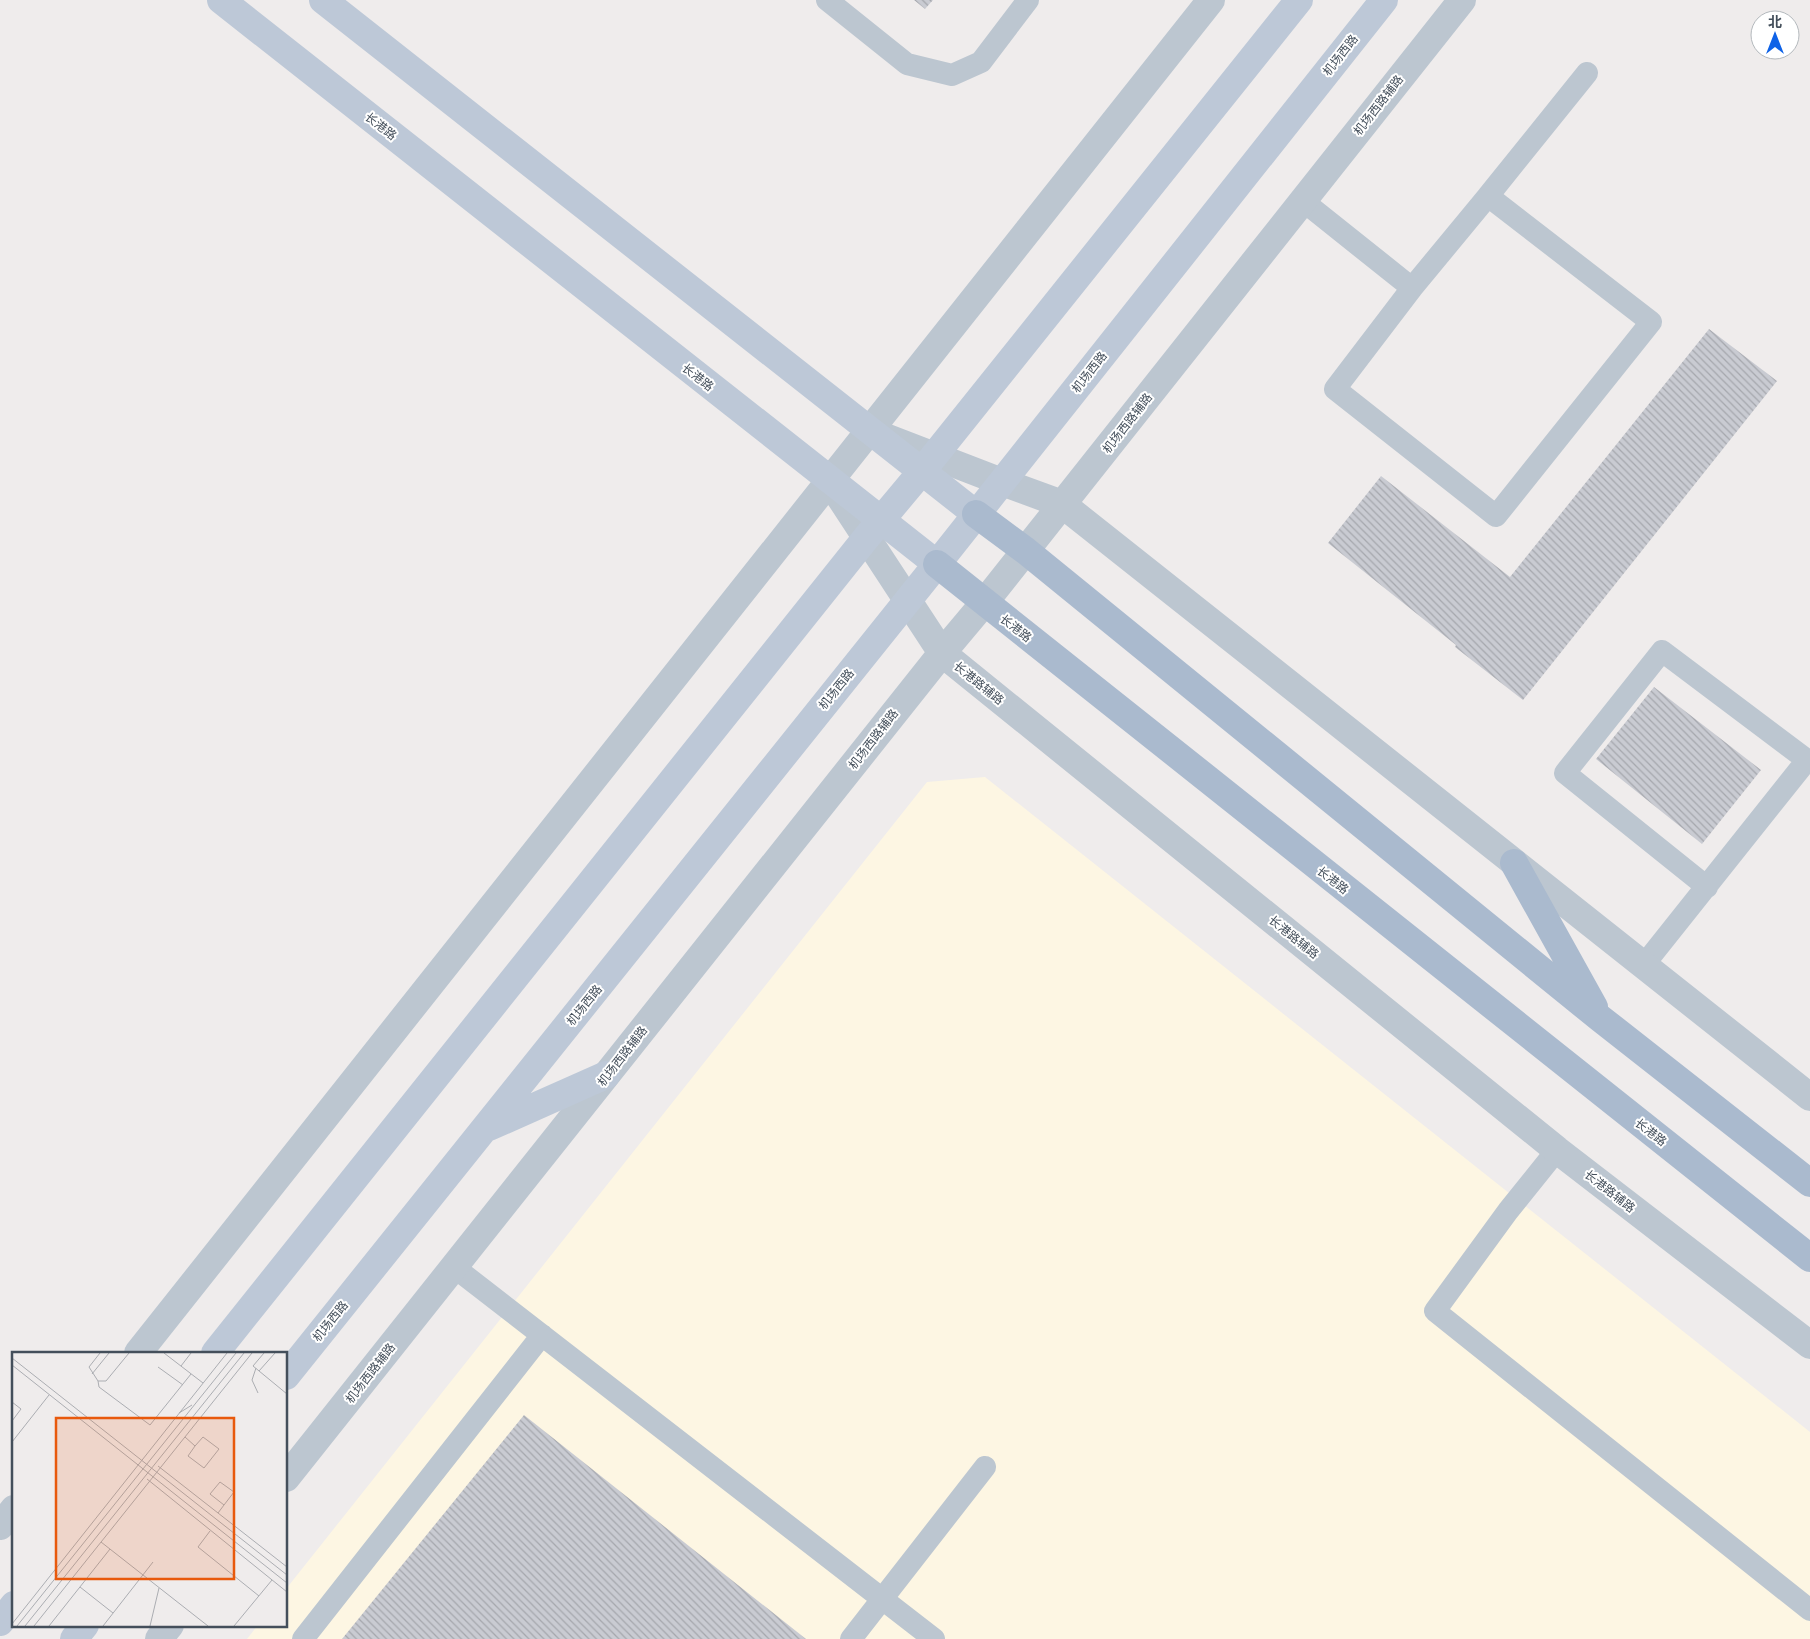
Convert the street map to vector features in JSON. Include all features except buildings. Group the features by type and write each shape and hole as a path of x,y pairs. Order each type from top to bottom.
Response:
{"main road":[{"name":"长港路","path":"221,0 830,481 874,529 937,564 1810,1258"},
{"path":"323,0 870,431 928,464 976,514 1026,550 1601,1019 1810,1183"},
{"path":"217,1352 1299,0"},
{"name":"机场西路","path":"288,1374 937,564 1384,0"},
{"path":"1514,863 1601,1019"},
{"path":"485,1129 606,1075"},
{"path":"0,1622 12,1607"},
{"path":"74,1639 84,1626"}],"street":[{"path":"139,1352 1211,0"},
{"name":"机场西路辅路","path":"288,1475 1462,0"},
{"path":"928,464 1002,482 1062,504 1810,1097"},
{"name":"长港路辅路","path":"874,529 907,600 942,653 1557,1150 1810,1345"},
{"path":"0,1526 12,1511"},
{"path":"159,1639 169,1626"}],"lane":[{"path":"827,0 907,64 952,75 981,62 1028,0"},
{"path":"1488,196 1651,322 1496,516 1335,390 1412,288 1586,73"},
{"path":"1303,201 1412,288"},
{"path":"1643,966 1707,887 1807,760 1662,652 1565,773 1707,887"},
{"path":"1557,1150 1435,1310 1810,1610"},
{"path":"454,1267 934,1639"},
{"path":"302,1639 542,1335"},
{"path":"851,1639 985,1467"}],"shaded area":[{"path":"985,777 1810,1432 1810,1639 247,1639 257,1626 288,1626 288,1586 927,782"}]}
